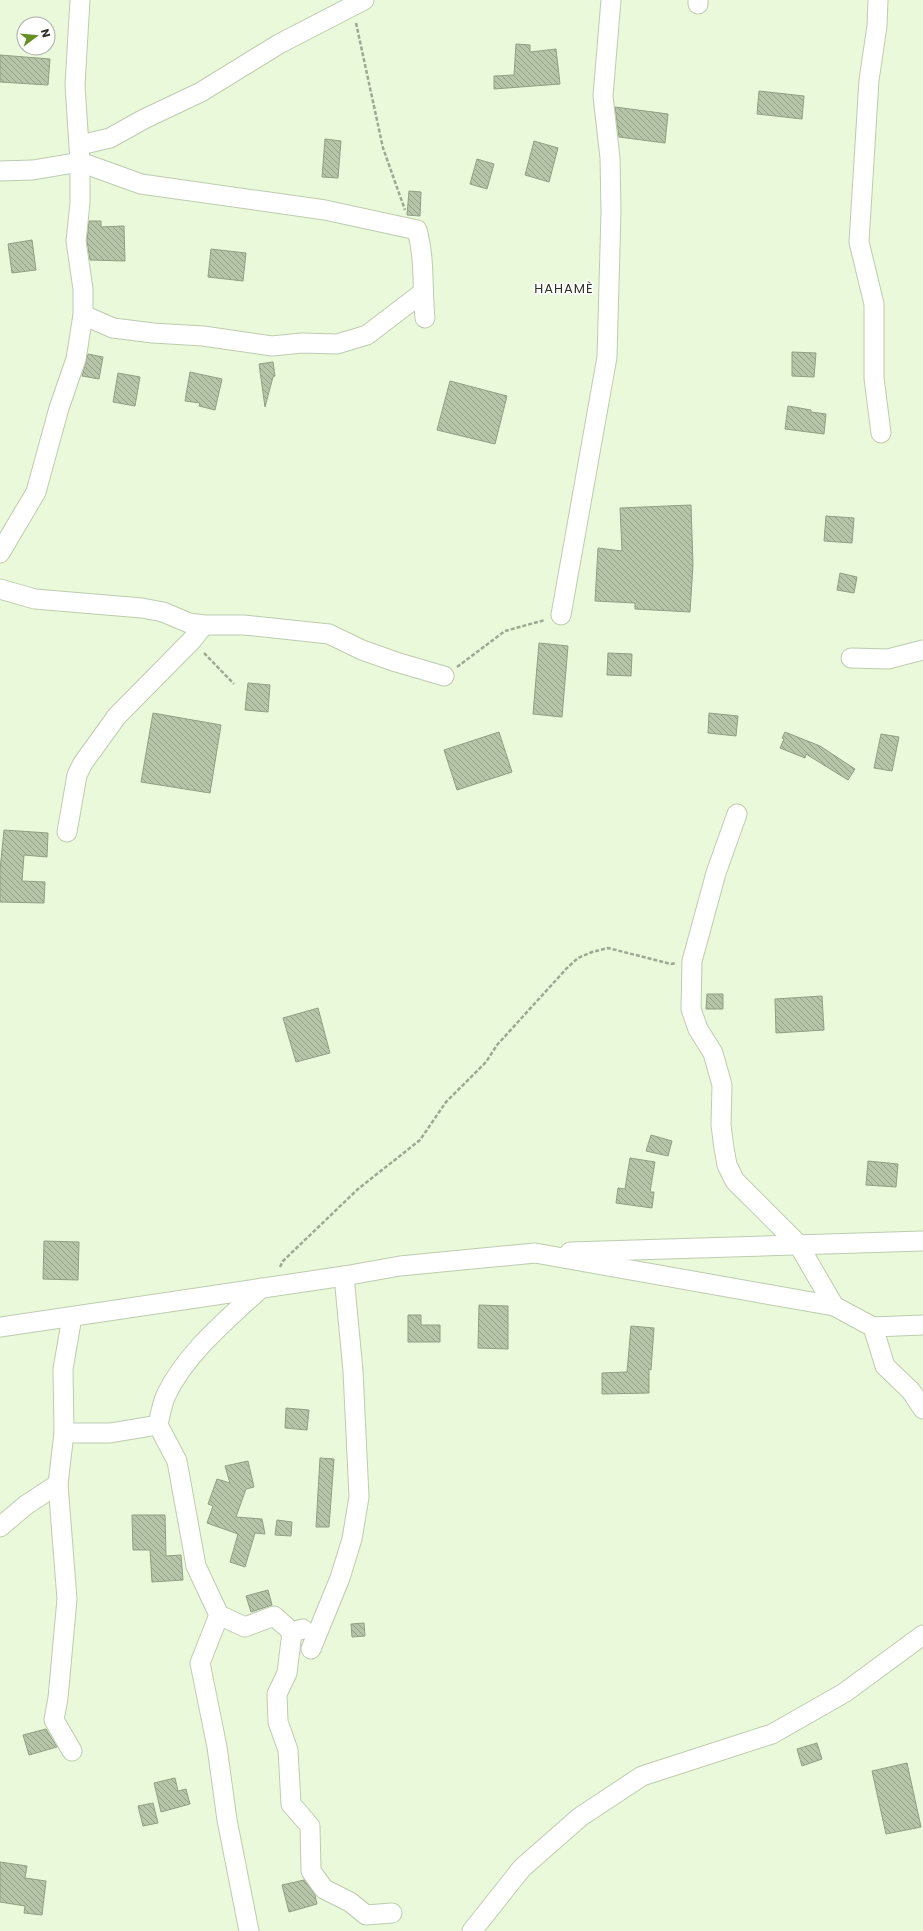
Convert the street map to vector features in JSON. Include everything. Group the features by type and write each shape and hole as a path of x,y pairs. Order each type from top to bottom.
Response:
{"street":[{"path":"0,554 36,492 59,408 76,359 83,315 83,289 76,241 80,203 80,154 75,85 80,0"},
{"path":"561,615 607,357 611,204 610,158 604,96 611,0"},
{"path":"878,0 877,26 869,80 860,242 874,304 874,378 881,433"},
{"path":"0,171 33,170 80,154 144,118 201,92 279,44 358,3"},
{"path":"80,154 141,184 325,210 417,230 421,245 422,293 425,318"},
{"path":"83,315 113,328 153,333 203,336 272,346 302,343 337,344 367,335 422,293"},
{"path":"0,589 35,599 142,608 163,612 189,623 204,625 244,625 329,634 362,650 444,676"},
{"path":"67,832 76,779 83,763 118,716 192,640 204,625"},
{"path":"888,659 923,650"},
{"path":"851,658 923,659"},
{"path":"737,814 716,872 692,961 691,1009 698,1029 713,1053 722,1085 721,1125 727,1165 735,1181 798,1244 834,1306"},
{"path":"0,1328 344,1276 400,1266 535,1253 798,1244 923,1242"},
{"path":"535,1253 834,1306 873,1327 923,1325"},
{"path":"311,1649 340,1578 352,1539 359,1497 354,1371 344,1276"},
{"path":"265,1287 197,1349 179,1374 166,1396 158,1425 177,1461 196,1566 219,1615 245,1627 274,1616 292,1632"},
{"path":"72,1316 63,1369 64,1433 58,1484 67,1599 58,1698 54,1720 72,1751"},
{"path":"873,1327 885,1366 911,1390 923,1409"},
{"path":"64,1433 110,1433 158,1425"},
{"path":"0,1527 26,1504 58,1484"},
{"path":"219,1615 200,1663 217,1747 228,1820 250,1931"},
{"path":"292,1632 311,1626"},
{"path":"292,1632 286,1673 277,1694 278,1722 288,1750 291,1804 310,1826 311,1871 324,1889 350,1902 366,1915 392,1913"},
{"path":"472,1931 522,1868 580,1816 642,1776 772,1734 844,1693 923,1635"}],"path":[{"path":"358,3 382,148 407,217 417,230"},
{"path":"444,676 505,631 561,615"},
{"path":"192,640 234,684"},
{"path":"265,1287 283,1261 358,1190 420,1140 446,1102 486,1062 497,1045 566,968 578,958 592,952 608,948 671,964 692,961"}],"building":[{"path":"516,44 530,45 530,52 556,49 560,84 494,89 494,76 514,75"},
{"path":"0,55 50,59 48,85 0,82"},
{"path":"759,91 804,96 802,119 757,114"},
{"path":"615,107 668,114 665,143 619,137"},
{"path":"325,139 341,141 338,178 322,177"},
{"path":"534,141 558,148 549,182 525,175"},
{"path":"477,159 494,164 487,189 470,184"},
{"path":"409,191 421,192 420,216 407,215"},
{"path":"89,221 101,221 101,227 124,226 125,261 90,260 87,241"},
{"path":"32,240 36,270 12,273 8,244"},
{"path":"211,249 246,253 243,281 208,277"},
{"path":"792,352 816,353 814,377 792,376"},
{"path":"88,354 103,357 99,379 82,376"},
{"path":"273,362 275,376 273,377 265,407 259,364"},
{"path":"190,372 222,379 215,410 199,406 200,403 185,401"},
{"path":"118,373 140,377 135,406 113,402"},
{"path":"450,381 507,396 495,444 437,430"},
{"path":"788,406 826,414 824,434 785,429"},
{"path":"691,505 693,565 690,612 635,609 635,603 595,601 598,548 622,551 620,508"},
{"path":"826,516 854,518 852,543 824,541"},
{"path":"840,573 857,577 854,593 837,590"},
{"path":"539,643 568,646 562,717 533,714"},
{"path":"608,653 632,654 631,676 607,675"},
{"path":"248,683 270,685 268,712 245,710"},
{"path":"153,713 221,725 210,793 141,782"},
{"path":"709,713 738,716 736,736 708,733"},
{"path":"499,732 512,772 457,790 444,750"},
{"path":"785,732 820,746 855,769 848,780 806,754 805,758 780,748"},
{"path":"881,734 899,737 892,771 874,768"},
{"path":"4,830 48,833 47,857 24,855 22,881 45,882 44,903 0,902 0,870"},
{"path":"707,994 723,994 723,1009 706,1009"},
{"path":"822,996 824,1030 776,1033 775,999"},
{"path":"318,1008 330,1053 296,1062 283,1018"},
{"path":"651,1135 672,1141 668,1156 646,1151"},
{"path":"630,1158 655,1162 650,1192 654,1192 652,1208 616,1203 618,1188 625,1189"},
{"path":"868,1161 898,1164 896,1187 866,1185"},
{"path":"44,1241 79,1242 78,1280 43,1279"},
{"path":"479,1305 508,1306 508,1349 478,1348"},
{"path":"408,1315 421,1315 421,1325 440,1325 440,1342 408,1342"},
{"path":"631,1326 654,1328 651,1370 649,1369 649,1393 602,1394 602,1373 627,1372"},
{"path":"286,1408 309,1410 307,1430 285,1428"},
{"path":"320,1458 334,1459 329,1527 316,1527"},
{"path":"248,1461 254,1487 246,1489 236,1517 262,1519 265,1534 255,1533 245,1567 230,1562 238,1534 207,1523 213,1506 208,1504 217,1479 230,1483 225,1466"},
{"path":"132,1515 165,1515 166,1556 181,1555 183,1580 152,1582 150,1550 133,1550"},
{"path":"277,1520 292,1522 291,1536 275,1535"},
{"path":"268,1590 272,1605 251,1612 246,1596"},
{"path":"364,1623 365,1636 352,1637 351,1624"},
{"path":"46,1729 57,1747 29,1755 23,1735"},
{"path":"817,1743 822,1759 802,1766 797,1749"},
{"path":"907,1763 921,1827 886,1834 872,1771"},
{"path":"175,1778 178,1791 186,1789 190,1804 161,1812 154,1783"},
{"path":"153,1803 158,1823 143,1826 138,1806"},
{"path":"0,1862 27,1866 25,1878 46,1881 42,1915 24,1913 25,1906 0,1902"},
{"path":"304,1880 315,1895 317,1904 289,1912 282,1885"}],"district":[{"name":"HAHAMÈ","path":"564,288"}]}
